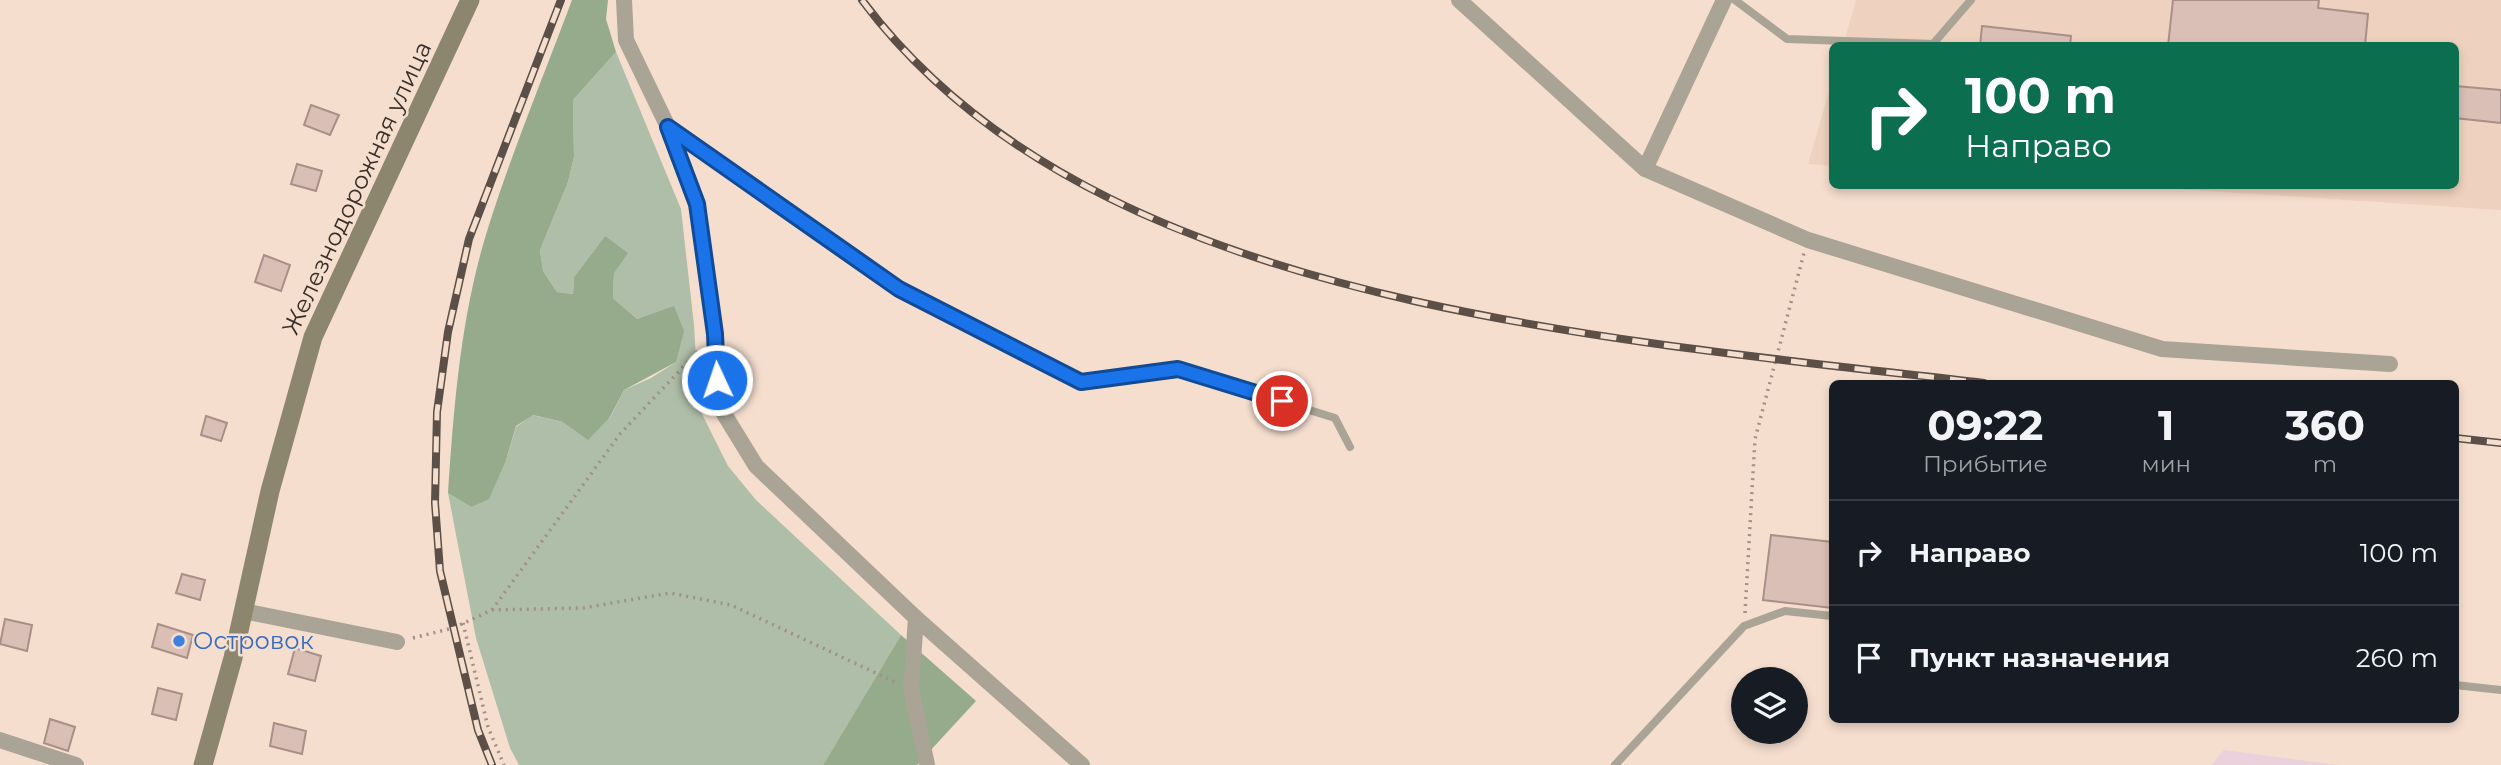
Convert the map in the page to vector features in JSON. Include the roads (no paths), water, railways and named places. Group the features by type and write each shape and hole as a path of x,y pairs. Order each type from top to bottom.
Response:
{"main road":[{"name":"Железнодорожная улица","path":"203,765 233,658 270,491 313,337 471,0"}],"street":[{"path":"624,0 626,40 668,127 697,204 715,334 718,404 756,466 916,618 1082,765"},
{"path":"1459,0 1646,169 1808,240 2162,349 2390,364"},
{"path":"1646,169 1724,0"},
{"path":"243,611 397,642"},
{"path":"916,618 911,689 927,765"},
{"path":"0,740 76,765"}],"lane":[{"path":"1735,0 1787,38 1884,42"},
{"path":"1935,42 1971,0"},
{"path":"668,127 899,289 1081,382 1178,369 1335,418 1350,447"},
{"path":"1615,765 1744,626 1785,611 1829,616"},
{"path":"2459,685 2501,690"}],"railway":[{"path":"492,765 478,730 440,571 435,503 437,412 448,332 469,239 561,0"},
{"path":"862,0 915,61 975,114 1040,160 1110,198 1183,231 1259,259 1337,282 1485,316 1698,350 1958,380"},
{"path":"2459,438 2501,443"}],"place":[{"name":"Островок","path":"179,641"}]}
